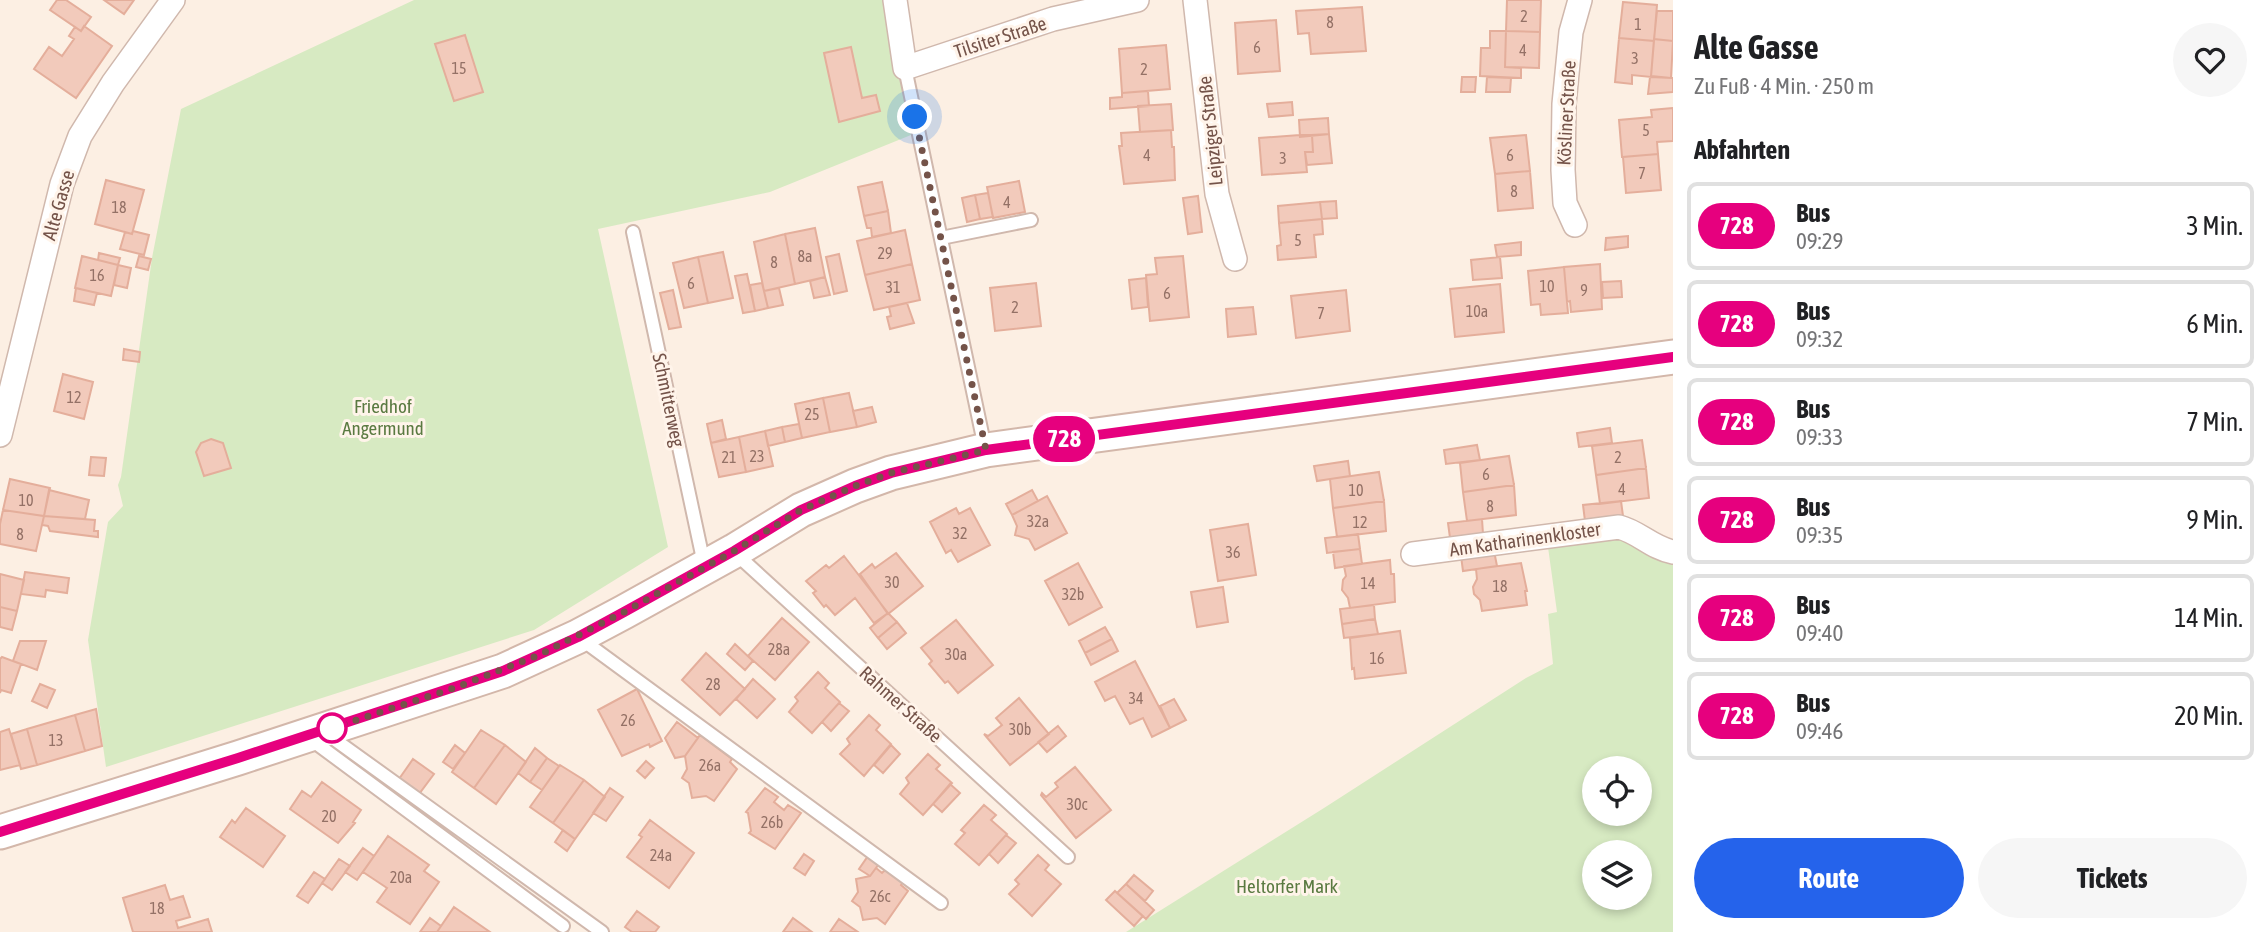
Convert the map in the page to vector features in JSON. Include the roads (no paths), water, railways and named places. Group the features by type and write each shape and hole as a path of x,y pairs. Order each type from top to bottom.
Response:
{"main road":[{"path":"0,832 314,734 503,671 578,637 705,568 801,510 891,473 986,450 1673,358"}],"street":[{"name":"Alte Gasse","path":"0,435 62,184 80,136 113,83 173,0"},
{"path":"895,0 905,68"},
{"name":"Tilsiter Straße","path":"905,68 1053,19 1137,0"},
{"name":"Leipziger Straße","path":"1195,0 1217,194 1236,259"},
{"name":"Kösliner Straße","path":"1574,225 1565,203 1564,118 1571,32 1580,0"},
{"name":"Am Katharinenkloster","path":"1413,554 1619,527 1634,531 1660,550 1673,552"}],"lane":[{"path":"905,68 986,450"},
{"path":"941,238 1031,220"},
{"name":"Schmitterweg","path":"633,232 705,568"},
{"name":"Rahmer Straße","path":"734,551 1068,857"},
{"path":"578,637 941,903"},
{"path":"314,734 563,926"},
{"path":"314,734 602,932"}],"park label":[{"name":"Friedhof Angermund","path":"383,417"},
{"name":"Heltorfer Mark","path":"1287,886"}]}
